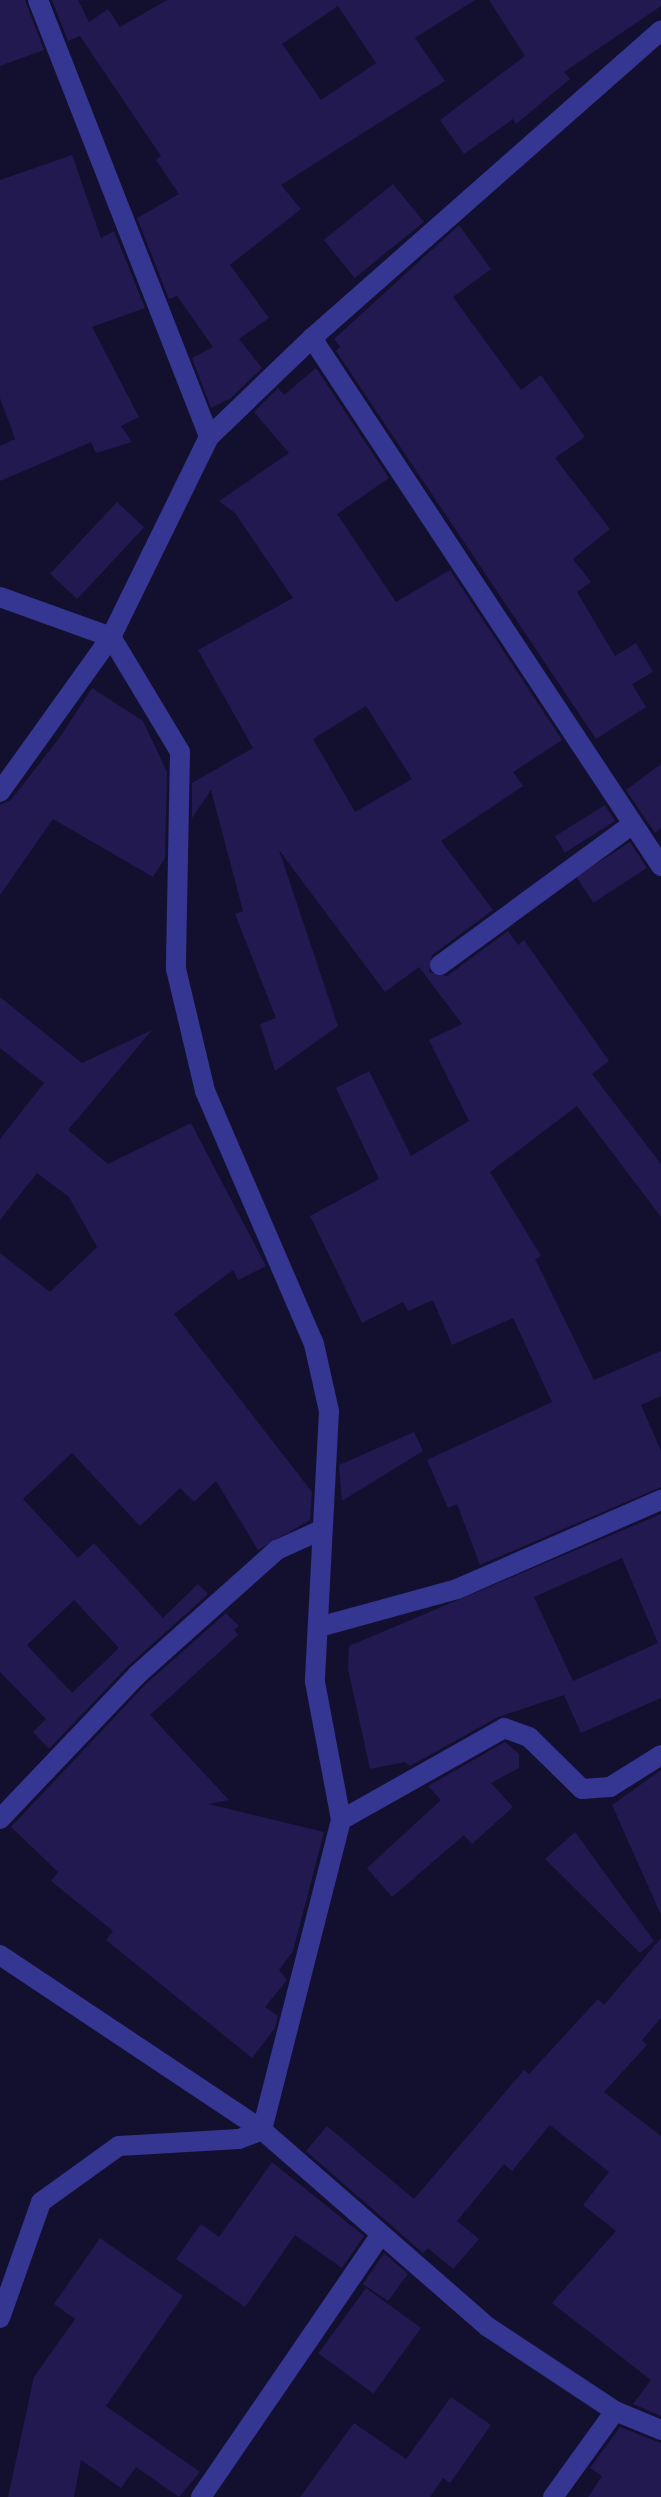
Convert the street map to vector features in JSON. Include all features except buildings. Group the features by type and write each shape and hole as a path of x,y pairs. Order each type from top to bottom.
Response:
{"street":[{"path":"38,0 209,437"},
{"path":"0,792 111,637 209,437 312,338 661,30"},
{"path":"312,338 659,859"},
{"path":"0,597 111,637 180,752 176,969 205,1091 314,1344 329,1411 315,1682 341,1820 262,2130"},
{"path":"440,965 633,824"},
{"path":"319,1627 457,1589 661,1500"},
{"path":"0,1819 137,1675 277,1550 321,1530"},
{"path":"341,1820 504,1728 529,1737 582,1789 610,1787 661,1755"},
{"path":"0,1955 262,2130 379,2237 488,2327 615,2411 661,2430"},
{"path":"0,2318 41,2202 119,2146 239,2139 262,2130"},
{"path":"201,2497 379,2237"},
{"path":"553,2497 615,2411"}]}
